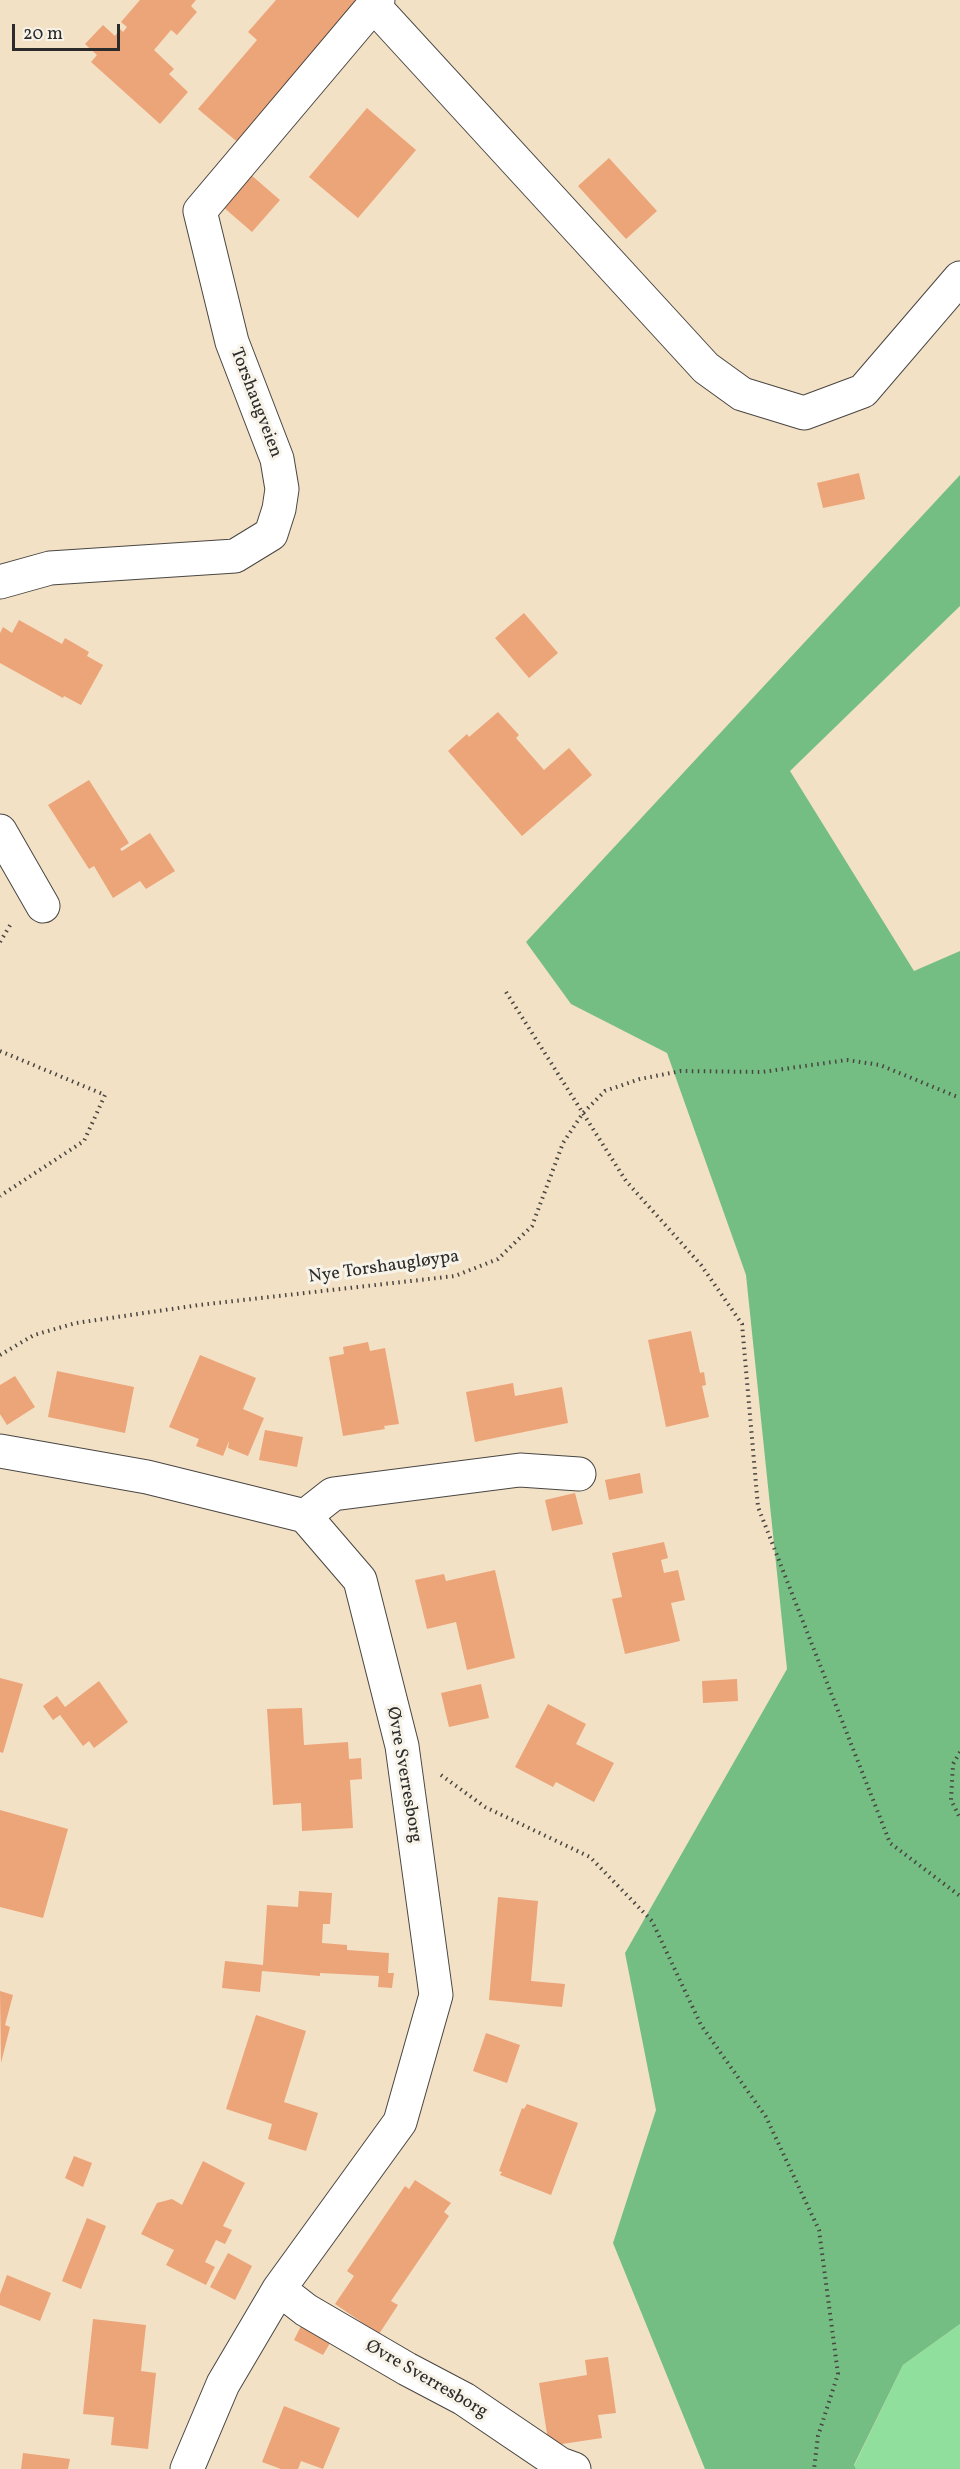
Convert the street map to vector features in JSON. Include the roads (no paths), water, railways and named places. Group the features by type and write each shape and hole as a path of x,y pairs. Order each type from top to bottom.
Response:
{"street":[{"name":"Torshaugveien","path":"0,582 50,568 235,556 272,534 282,489 277,459 232,342 200,211 376,3"},
{"path":"376,3 706,368 742,394 804,413 863,391 960,278"},
{"path":"0,831 43,906"},
{"path":"0,1451 147,1477 305,1516 333,1494 520,1470 579,1473"},
{"name":"Øvre Sverresborg","path":"187,2469 223,2384 279,2289 400,2122 436,1995 402,1746 360,1580 305,1516"},
{"name":"Øvre Sverresborg","path":"279,2289 306,2310 406,2369 464,2399 560,2464 574,2469"}]}
